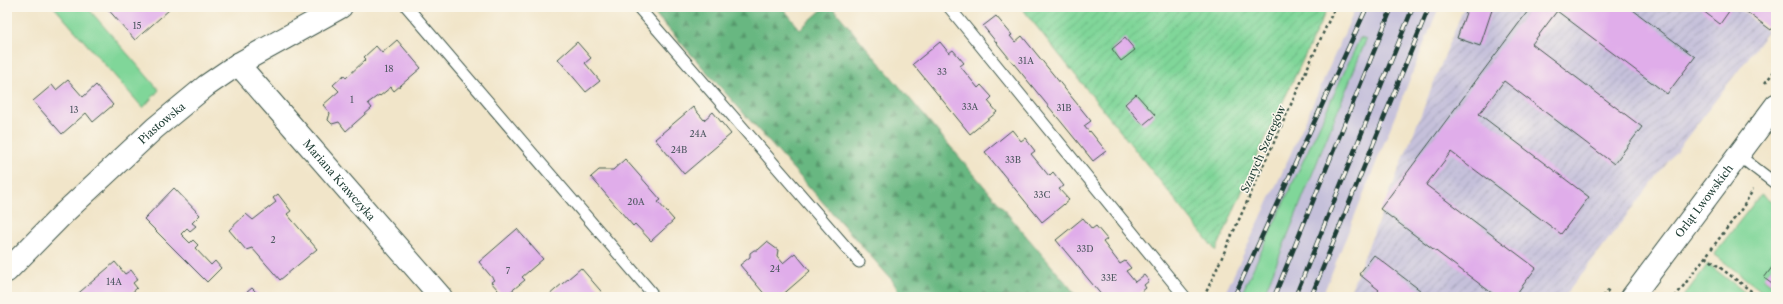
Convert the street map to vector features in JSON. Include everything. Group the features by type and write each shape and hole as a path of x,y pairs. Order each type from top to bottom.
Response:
{"street":[{"name":"Piastowska","path":"7,271 65,212 155,128 206,86 238,64 341,7"},
{"name":"Mariana Krawczyka","path":"238,64 441,297"},
{"name":"Orląt Lwowskich","path":"1632,297 1776,105"}],"lane":[{"path":"407,7 651,292"},
{"path":"638,7 859,262"},
{"path":"949,7 1185,297"},
{"path":"1738,155 1776,184"}],"path":[{"name":"Szarych Szeregów","path":"1204,297 1335,7"},
{"path":"1675,297 1706,257 1763,175"},
{"path":"1706,257 1759,297"}],"shaded area":[{"path":"1356,7 1439,7 1322,297 1223,297 1281,175"},
{"path":"1464,7 1738,7 1768,32 1564,297 1348,297"}],"green space":[{"path":"54,7 87,7 159,90 143,108"},
{"path":"649,7 782,7 800,29 825,7 832,7 1078,297 902,297 892,280"},
{"path":"1021,7 1328,7 1261,148 1216,251"},
{"path":"1360,38 1366,40 1263,297 1240,297"},
{"path":"1761,194 1776,206 1776,262 1764,279 1776,288 1776,297 1769,297 1714,254"},
{"path":"1708,264 1751,297 1683,297"}],"building":[{"path":"106,7 166,7 169,10 135,40"},
{"path":"1468,7 1493,7 1480,46 1457,38"},
{"path":"1531,7 1629,7 1695,57 1667,94 1557,11 1532,44 1642,127 1614,164 1504,81 1479,114 1589,197 1561,234 1451,152 1426,185 1536,268 1514,297 1497,297 1380,209"},
{"path":"1698,7 1732,7 1720,24"},
{"path":"1740,7 1776,7 1776,24 1771,30"},
{"path":"996,16 1012,35 1010,36 1015,42 1022,36 1091,121 1084,126 1089,132 1090,131 1106,151 1093,161 983,26"},
{"path":"1125,38 1135,50 1121,61 1112,49"},
{"path":"397,40 421,68 394,91 391,87 368,103 372,108 346,131 339,122 332,124 328,120 330,113 323,105 339,91 333,85 344,75 346,78 366,59 364,57 376,46 382,53"},
{"path":"577,42 591,58 585,63 600,81 586,92 558,59"},
{"path":"940,42 949,53 953,50 964,63 960,66 978,88 981,85 992,97 988,101 997,112 970,134 913,64"},
{"path":"68,80 83,97 96,85 113,105 93,122 86,113 62,134 33,101 52,85 56,90"},
{"path":"1136,94 1155,115 1143,125 1125,104"},
{"path":"693,107 704,120 713,112 731,134 684,174 655,139"},
{"path":"1012,130 1021,141 1025,138 1035,151 1031,154 1049,176 1053,172 1064,186 1059,189 1069,200 1042,222 985,152"},
{"path":"625,159 661,200 658,202 674,220 651,241 635,224 633,226 591,177 599,170 613,170"},
{"path":"174,188 200,215 192,223 196,226 190,231 187,228 181,234 190,243 193,240 198,245 195,248 211,265 215,261 221,268 207,282 144,219"},
{"path":"278,194 291,211 287,214 317,249 280,280 252,248 246,250 229,230 246,214 253,220 276,202 273,198"},
{"path":"1083,218 1092,229 1096,226 1107,239 1103,242 1120,264 1125,261 1131,268 1126,271 1135,282 1144,275 1149,281 1144,285 1146,288 1135,297 1103,297 1056,240"},
{"path":"517,229 543,259 522,277 525,280 504,297 491,282 494,280 479,262"},
{"path":"767,242 778,250 777,256 783,263 795,253 810,271 780,297 767,297 740,265 750,257 750,253 754,250 758,250"},
{"path":"1374,255 1429,297 1373,297 1379,290 1359,274"},
{"path":"115,262 125,274 131,270 138,279 133,283 137,288 127,297 74,297"},
{"path":"1776,262 1776,287 1764,278"},
{"path":"581,268 606,297 547,297 556,289"},
{"path":"252,288 261,297 241,297"}],"railway":[{"path":"1234,297 1367,7"},
{"path":"1274,297 1392,7"},
{"path":"1295,297 1413,7"},
{"path":"1311,297 1429,7"}]}
